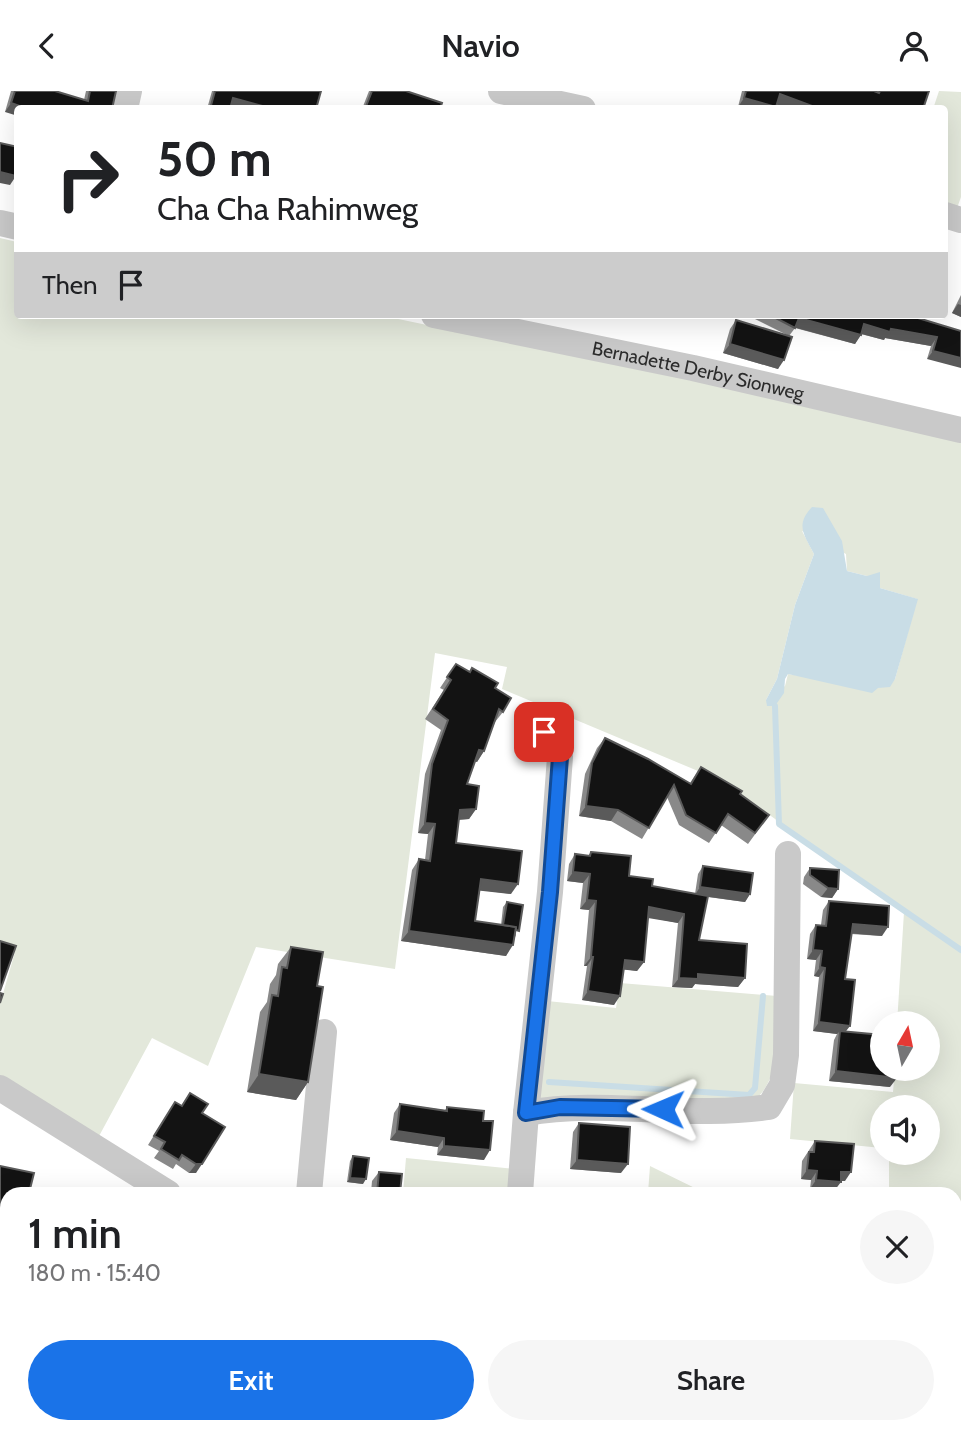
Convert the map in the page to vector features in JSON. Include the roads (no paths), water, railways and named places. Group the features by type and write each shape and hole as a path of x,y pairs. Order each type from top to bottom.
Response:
{"street":[{"path":"501,91 565,105"},
{"name":"Bernadette Derby Sionweg","path":"460,319 693,368 961,430"},
{"path":"520,1187 550,892 560,757 555,738 544,732"},
{"path":"526,1113 560,1107 739,1111 769,1107 782,1085 786,1055 788,854"},
{"path":"310,1187 324,1032"},
{"path":"0,1088 158,1187"}],"water":[{"path":"812,507 823,508 842,541 847,571 867,576 880,572 880,588 918,599 895,679 890,687 878,688 872,693 788,674 784,693 775,706 767,706 766,700 777,679 795,605 814,554 803,530 804,519"}],"waterway":[{"path":"775,706 779,824 961,950"},
{"path":"549,1082 749,1095 755,1088 763,996"}]}
